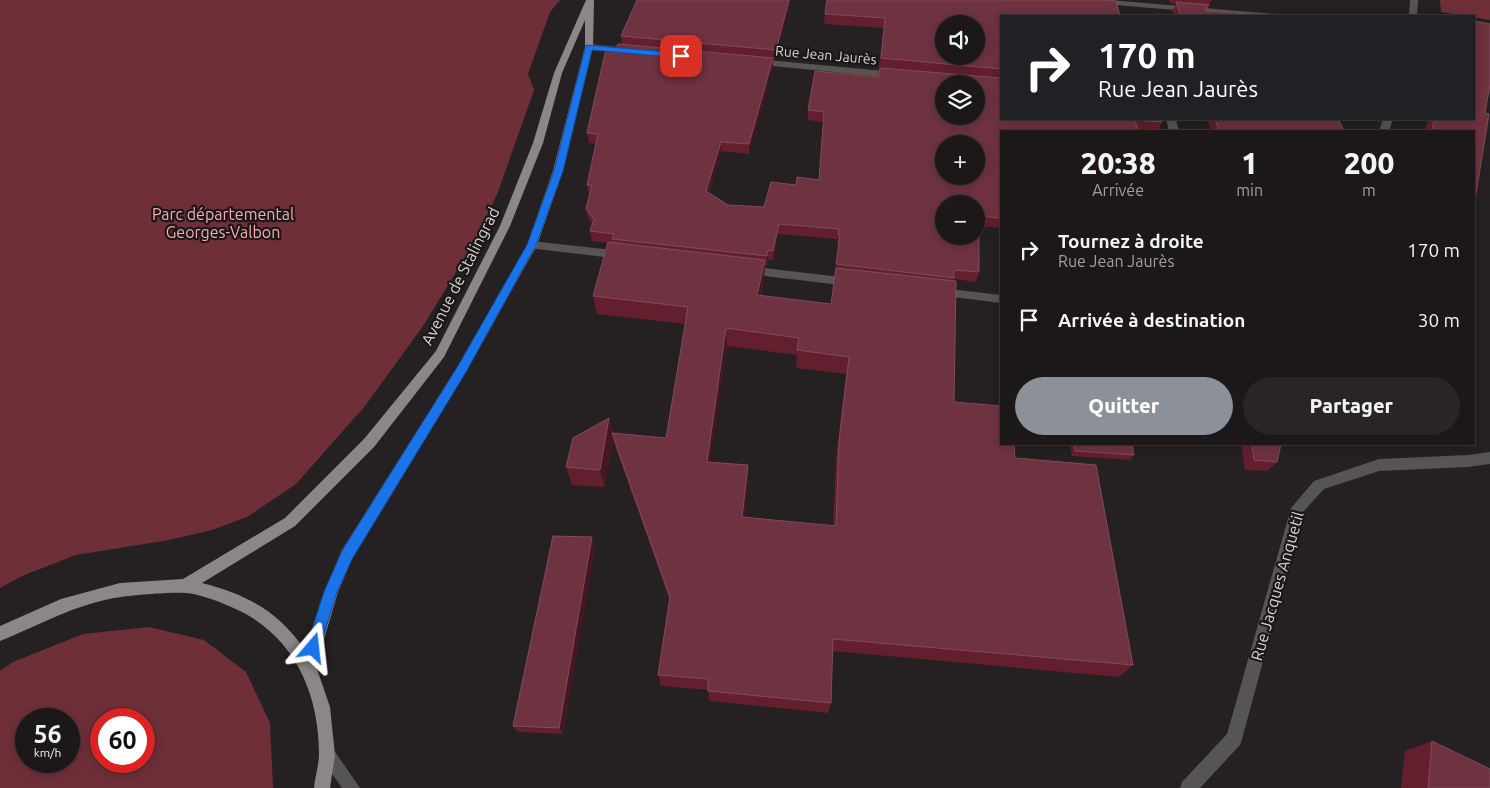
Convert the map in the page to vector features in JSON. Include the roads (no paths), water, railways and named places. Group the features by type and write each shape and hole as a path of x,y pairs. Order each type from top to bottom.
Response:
{"main road":[{"name":"Avenue de Stalingrad","path":"308,666 331,592 347,555 462,369 532,245 558,171 589,47 590,0"},
{"name":"Avenue de Stalingrad","path":"185,586 290,522 369,443 440,354 505,226 538,143 558,73 590,0"},
{"path":"0,634 61,606 120,590 185,586 217,594 254,609 284,634 308,666 322,707 327,755 322,788"}],"street":[{"path":"1079,0 1262,15"},
{"path":"1413,15 1414,0"},
{"path":"1144,5 1146,15"},
{"path":"589,47 635,51"},
{"name":"Rue Jean Jaurès","path":"743,61 908,76"},
{"path":"532,245 630,256"},
{"path":"738,269 865,284"},
{"path":"933,292 1000,299"},
{"name":"Rue Jacques Anquetil","path":"1188,788 1234,739 1298,508 1319,485 1379,465 1468,461 1490,458"},
{"path":"327,755 352,788"}],"park label":[{"name":"Parc départemental Georges-Valbon","path":"223,223"}]}
